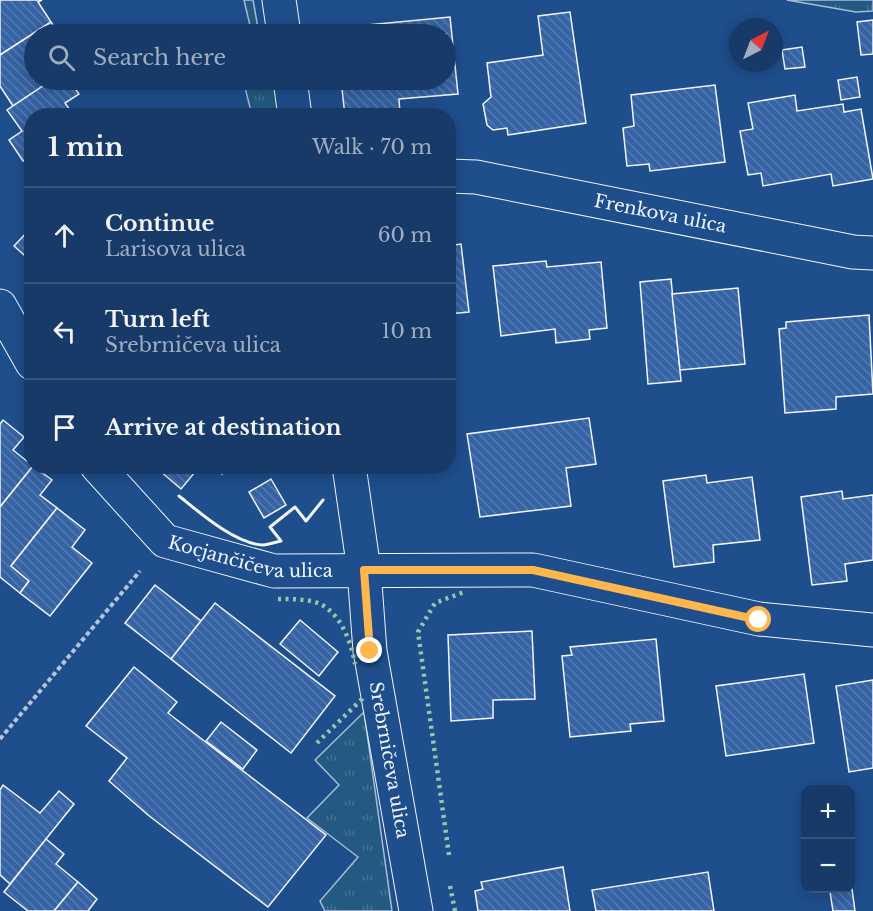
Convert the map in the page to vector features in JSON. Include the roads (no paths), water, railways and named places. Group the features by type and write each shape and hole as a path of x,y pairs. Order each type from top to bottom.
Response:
{"street":[{"path":"279,0 283,24"},
{"path":"291,90 294,108"},
{"name":"Frenkova ulica","path":"456,176 476,177 853,252 873,253"},
{"path":"0,306 24,349"},
{"name":"Kocjančičeva ulica","path":"104,474 165,541 274,571 533,570 759,620 873,630"},
{"name":"Srebrničeva ulica","path":"350,474 364,570 370,651 416,911"}]}
